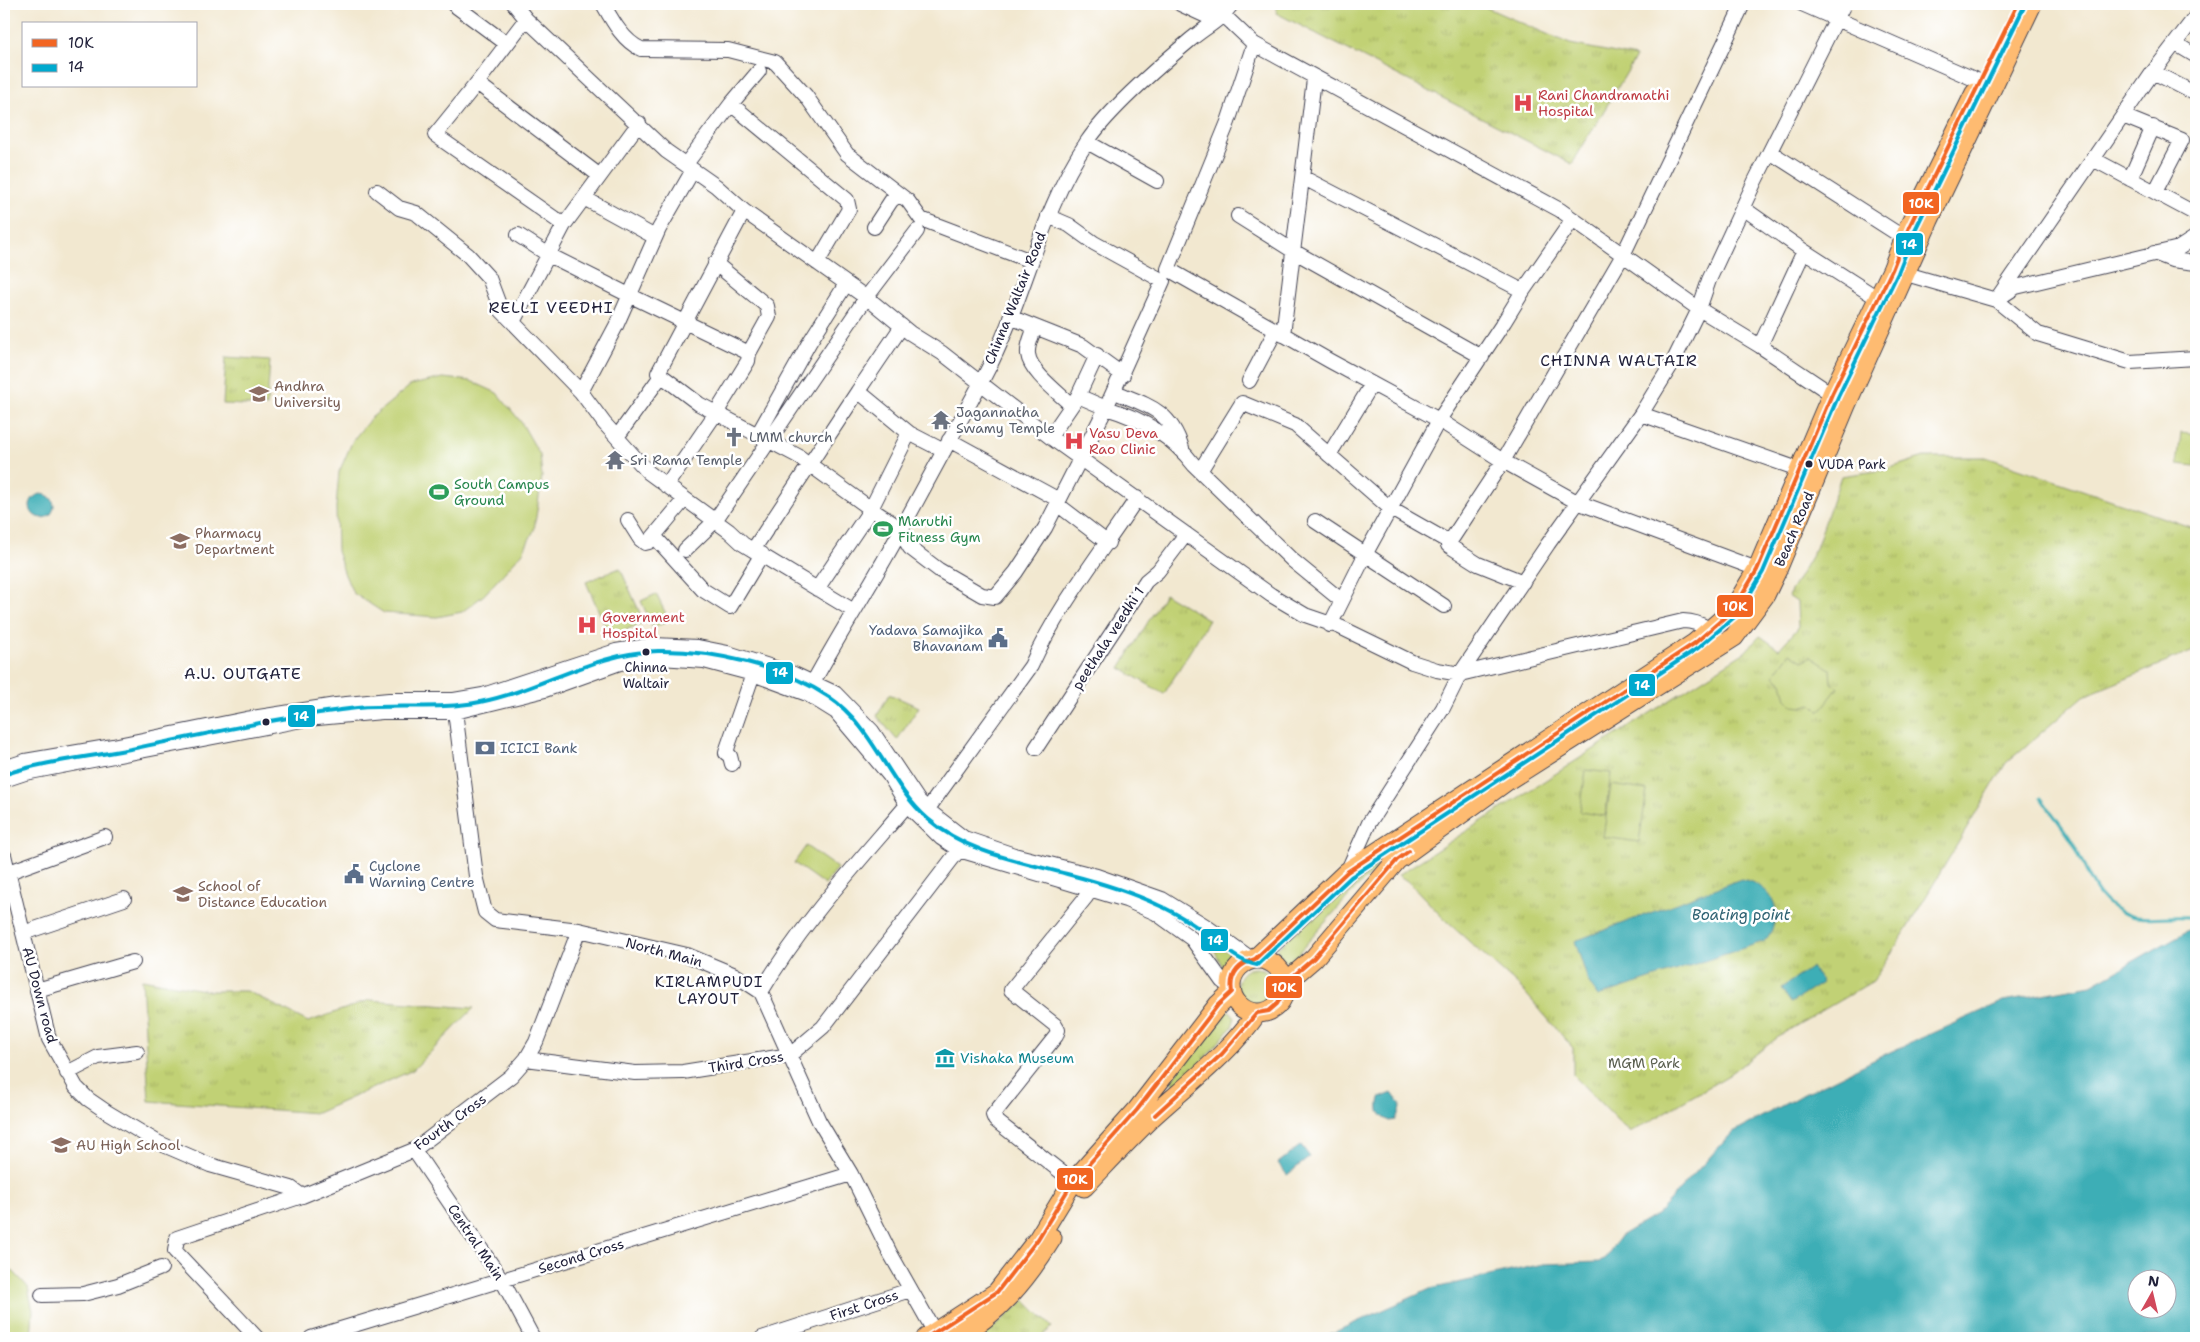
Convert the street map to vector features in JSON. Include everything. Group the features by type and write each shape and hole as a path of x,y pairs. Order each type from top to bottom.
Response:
{"main road":[{"name":"Beach Road","path":"1899,272 1909,227 2018,4"},
{"name":"Beach Road","path":"1254,959 1347,872 1712,630 1766,573 1839,399 1899,272 1929,220 2032,4"},
{"name":"Beach Road","path":"1285,984 1314,958 1397,860 1508,780 1734,637 1753,612 1801,470 1839,399"},
{"path":"1254,959 1266,960 1276,965 1282,973 1285,984 1284,994 1279,1004 1271,1010 1257,1013 1240,1007 1231,990 1232,978 1237,968 1245,962 1254,959"},
{"path":"933,1336 997,1292 1231,990"},
{"path":"956,1338 984,1322 1027,1277 1078,1186 1151,1118 1208,1069 1245,1030 1257,1013"}],"street":[{"path":"453,4 506,44"},
{"path":"514,4 526,19 639,123 666,151 690,167 744,211 942,353 1050,437 1138,498 1271,595 1305,615 1340,627 1412,662 1437,670 1460,674 1684,621 1695,622 1712,630 1724,645"},
{"path":"603,4 613,23 633,46 641,49 728,50 775,62 806,96 846,154 908,201 921,219 1031,261"},
{"path":"1180,4 1206,16 1223,16"},
{"path":"1212,4 1254,44 1314,79 1420,133 1573,219 1699,309 1760,346 1839,399"},
{"name":"Chinna Waltair Road","path":"810,688 830,648 901,530 979,383 1010,317 1048,216 1087,142 1122,103 1190,39 1223,16 1232,4"},
{"path":"1200,471 1242,403 1295,425 1391,509 1448,540 1453,537 1503,461 1623,254 1743,4"},
{"path":"1802,4 1981,82"},
{"path":"1347,872 1369,823 1443,708 1460,674 1578,502 1642,414 1673,362 1699,309 1709,280 1743,208 1838,20 1844,4"},
{"path":"1996,300 2153,72 2196,16"},
{"path":"526,19 477,84 435,135 564,225"},
{"path":"744,211 715,263 686,322 658,369 661,376 699,404 810,464 883,515 901,530 910,548 939,570 982,595 995,597 1016,572 1058,502 1079,458 1115,392 1166,275 1228,122 1254,44"},
{"path":"2176,44 2196,56"},
{"path":"581,392 616,326 655,237 690,167 730,104 759,71"},
{"path":"2153,72 2196,94"},
{"path":"1249,381 1279,333 1295,252 1314,79"},
{"path":"477,84 600,176"},
{"path":"730,104 847,200 849,209 817,263"},
{"path":"2123,116 2182,140 2155,192"},
{"path":"513,322 564,225 639,123"},
{"path":"2130,179 2153,127"},
{"path":"1087,142 1158,181"},
{"path":"1770,152 1898,234"},
{"path":"2093,159 2196,212"},
{"path":"1304,178 1522,291"},
{"path":"377,191 399,208 416,213 468,255 489,278 501,310 581,392 648,472 714,522 758,552 854,611"},
{"path":"874,227 891,201 899,194"},
{"path":"584,198 655,237"},
{"path":"1743,208 1804,251 1871,294"},
{"path":"1048,216 1069,225 1094,243 1166,275 1279,333 1439,420 1503,461 1578,502 1766,573"},
{"path":"1238,216 1295,252 1482,357"},
{"path":"1330,625 1366,553 1439,420 1482,357 1522,291 1573,219"},
{"path":"762,439 917,231"},
{"path":"518,236 549,255 749,353"},
{"path":"1996,300 2016,287 2179,248 2196,237"},
{"path":"1760,346 1804,251"},
{"path":"2154,253 2172,260 2196,263"},
{"path":"666,486 716,413 748,361 749,353 769,317 767,306 715,263"},
{"path":"1899,272 1996,300 2038,334 2130,362 2196,358"},
{"path":"685,550 714,522 762,439 809,343 846,284"},
{"path":"1010,317 1083,346 1122,375"},
{"path":"654,536 703,590 730,608 758,552 810,464 902,326"},
{"path":"1035,327 1028,348 1028,356 1046,382 1074,400 1106,408 1139,420 1182,448"},
{"path":"1050,437 1074,400 1097,355"},
{"path":"617,437 661,376"},
{"path":"1329,455 1372,384"},
{"path":"858,391 910,433 947,446 1058,502 1108,544"},
{"path":"1115,392 1162,413 1169,420 1182,448 1200,471 1292,560 1342,601"},
{"path":"1642,414 1801,470"},
{"path":"818,589 872,509 910,433"},
{"path":"928,810 1031,666 1058,615 1138,498"},
{"path":"628,520 642,542 649,542 684,500"},
{"path":"1315,521 1444,606"},
{"name":"peethala veedhi 1","path":"1036,748 1146,581 1158,570 1186,534"},
{"path":"1448,545 1478,564 1524,582"},
{"path":"4,768 25,761 336,704 390,700 455,706 616,651 654,645 698,647 728,653 810,688 861,739 889,776 907,805 941,838 959,850 1126,900 1156,913 1192,939 1222,981 1231,990"},
{"path":"4,780 25,773 308,720 455,706 545,690 620,663 661,658 704,661 835,693 872,732 913,792 928,810 964,838 1014,855 1097,876 1162,899 1254,959"},
{"path":"732,764 730,756 726,753 753,674"},
{"name":"North Main","path":"455,706 470,844 485,912 495,920 579,930 687,955 736,975 761,992"},
{"path":"907,805 831,894 784,956 761,992 819,1121 851,1174 933,1336"},
{"path":"9,872 105,836"},
{"name":"Third Cross","path":"526,1059 635,1073 682,1072 790,1055 823,1027 959,850"},
{"name":"AU Down road","path":"4,855 50,1039 67,1073 88,1099 159,1143 210,1165 291,1188 302,1196"},
{"path":"1078,1186 996,1120 993,1114 1056,1036 1058,1030 1055,1025 1011,990 1091,891 1097,876"},
{"path":"23,933 124,899"},
{"name":"Fourth Cross","path":"257,1338 175,1251 177,1238 302,1196 414,1150 511,1076 526,1059 536,1042 579,930"},
{"path":"37,990 133,962"},
{"path":"67,1073 98,1057 137,1052"},
{"name":"Central Main","path":"414,1150 502,1280 533,1338"},
{"name":"Second Cross","path":"311,1338 851,1174"},
{"path":"42,1295 83,1294 118,1285 161,1268"},
{"name":"First Cross","path":"762,1338 910,1290"}],"green space":[{"name":"Rani Chandramathi Hospital","path":"1278,4 1478,4 1570,44 1636,57 1572,164 1276,13"},
{"path":"226,357 270,360 267,406 223,404"},
{"name":"South Campus Ground","path":"443,378 471,381 497,393 521,422 540,455 542,477 534,530 523,552 484,595 462,612 437,617 384,613 353,593 337,551 336,507 339,472 353,440 371,418 411,385"},
{"path":"2181,433 2196,435 2196,466 2177,464"},
{"name":"VUDA Park","path":"1924,457 1986,457 2196,529 2196,650 2084,696 2006,763 1903,935 1873,981 1782,1034 1729,1075 1630,1133 1573,1075 1573,1048 1521,988 1444,919 1410,883 1398,875 1745,652 1760,636 1779,649 1798,628 1797,602 1788,596 1816,548 1841,476 1884,470"},
{"path":"620,568 644,622 610,637 586,582"},
{"path":"656,594 669,620 653,628 641,601"},
{"path":"1165,594 1209,620 1164,694 1120,668"},
{"path":"1790,653 1802,661 1811,657 1830,669 1831,683 1838,688 1820,711 1811,704 1802,707 1793,706 1786,699 1782,682 1773,676"},
{"path":"889,694 919,707 897,740 877,716"},
{"path":"1586,770 1611,773 1605,816 1580,812"},
{"path":"1611,785 1647,790 1639,842 1603,837"},
{"path":"1456,805 1389,858 1353,891 1300,951 1295,961 1289,963 1281,960 1277,949 1339,888"},
{"path":"806,846 837,868 825,885 794,863"},
{"path":"1212,944 1236,955 1224,971"},
{"path":"1255,968 1267,974 1273,986 1267,998 1255,1004 1243,998 1237,986 1243,974"},
{"path":"142,979 209,991 247,991 308,1022 370,1000 474,1008 413,1070 317,1113 149,1101"},
{"path":"1223,1011 1230,1011 1235,1017 1232,1027 1182,1084 1174,1085 1171,1080"},
{"path":"4,1266 9,1267 28,1287 33,1311 31,1338 4,1338"},
{"path":"1025,1300 1052,1327 1040,1338 978,1338 991,1330"}],"water":[{"path":"42,494 50,498 54,506 50,514 42,518 34,514 30,506 34,498"},
{"name":"Boating point","path":"1741,879 1762,888 1774,902 1775,920 1765,941 1598,996 1588,981 1575,941"},
{"path":"2196,926 2196,1338 1321,1338 1430,1289 1543,1264 1599,1262 1606,1257 1620,1236 1657,1214 1733,1132 1798,1097 1890,1052 2004,1001 2091,985"},
{"path":"1812,967 1822,983 1791,1003 1781,988"},
{"path":"1392,1093 1401,1105 1396,1120 1390,1121 1381,1115 1379,1106 1380,1098"},
{"path":"1301,1145 1310,1157 1287,1175 1278,1163"}],"waterway":[{"path":"2041,798 2070,838 2093,884 2107,903 2131,916 2146,918 2195,918 2196,925"}],"transit line":[{"name":"10K","path":"926,1338 997,1292 1038,1239 1072,1183 1137,1110 1218,1005 1232,992 1232,980 1240,967 1255,959 1347,872 1695,643 1733,610 1757,570 1832,394 1892,270 1909,227 2018,4"},
{"name":"14","path":"6,774 48,763 327,712 372,707 450,706 480,702 525,689 590,664 635,653 658,651 702,653 747,662 769,669 810,686 829,697 845,709 858,724 914,805 943,831 959,840 1012,860 1079,877 1147,900 1185,920 1238,958 1257,965 1351,877 1698,648 1738,614 1763,572 1838,397 1898,273 1915,230 2024,7"},
{"name":"10K","path":"1155,1115 1222,1054 1257,1013 1269,1011 1277,1004 1283,994 1285,983 1314,958 1397,860 1409,851"}],"place":[{"name":"Rani Chandramathi Hospital","path":"1523,103"},
{"name":"Andhra University","path":"259,394"},
{"name":"Jagannatha Swamy Temple","path":"941,420"},
{"name":"LMM church","path":"734,437"},
{"name":"Vasu Deva Rao Clinic","path":"1074,441"},
{"name":"Sri Rama Temple","path":"615,460"},
{"name":"VUDA Park","path":"1809,464"},
{"name":"South Campus Ground","path":"439,492"},
{"name":"Maruthi Fitness Gym","path":"883,529"},
{"name":"Pharmacy Department","path":"180,541"},
{"name":"Government Hospital","path":"587,625"},
{"name":"Yadava Samajika Bhavanam","path":"998,638"},
{"name":"Chinna Waltair","path":"646,652"},
{"name":"ICICI Bank","path":"485,748"},
{"name":"Cyclone Warning Centre","path":"354,874"},
{"name":"School of Distance Education","path":"183,894"},
{"name":"Vishaka Museum","path":"945,1058"},
{"name":"AU High School","path":"61,1145"}],"district":[{"name":"RELLI VEEDHI","path":"551,307"},
{"name":"CHINNA WALTAIR","path":"1619,360"},
{"name":"A.U. OUTGATE","path":"243,673"},
{"name":"KIRLAMPUDI LAYOUT","path":"709,990"}],"park label":[{"name":"MGM Park","path":"1644,1063"}]}
